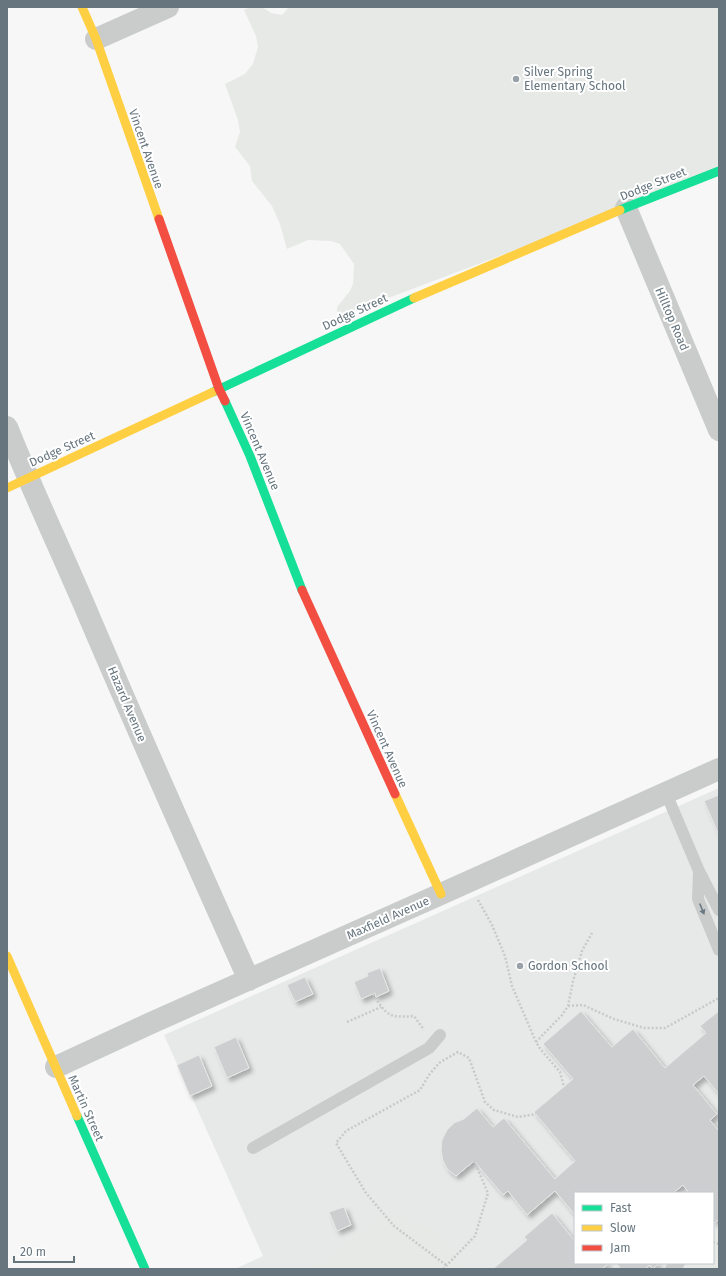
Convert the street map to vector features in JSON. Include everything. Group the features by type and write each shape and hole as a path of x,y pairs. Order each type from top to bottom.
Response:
{"street":[{"name":"Vincent Avenue","path":"82,7 96,39 219,389 250,456 298,581 441,894"},
{"path":"96,39 168,7"},
{"name":"Dodge Street","path":"7,488 423,294 626,208 719,171"},
{"name":"Hilltop Road","path":"626,208 717,418"},
{"name":"Hazard Avenue","path":"7,427 27,478 64,558 170,805 249,980"},
{"name":"Maxfield Avenue","path":"56,1067 719,769"},
{"name":"Martin Street","path":"7,956 145,1269"}],"lane":[{"path":"666,793 700,871 719,910"},
{"path":"700,871 698,899 719,950"},
{"path":"253,1148 429,1048 437,1039"}],"path":[{"path":"461,885 476,896 492,925 505,956 512,986 536,1042 560,1072 564,1087"},
{"path":"536,1042 562,1015 568,1006 572,981 582,951 592,933"},
{"path":"373,994 387,1014 397,1017 414,1016 437,1039 446,1060"},
{"path":"568,1006 584,1005 614,1020 644,1028 665,1028 719,998"},
{"path":"347,1022 381,1007"},
{"path":"446,1265 394,1226 366,1193 336,1143 346,1131 420,1090 429,1075 439,1063 458,1052 469,1058 485,1102 494,1110 518,1117 536,1114"},
{"path":"443,1269 475,1236 488,1193 474,1161"}],"shaded area":[{"name":"Silver Spring Elementary School","path":"250,7 262,7 271,13 282,15 289,7 719,7 719,173 391,297 378,299 344,315 337,312 337,307 350,291 353,284 354,264 340,244 331,241 308,240 287,249 280,224 272,206 252,181 250,166 235,147 240,132 238,120 225,84 245,74 253,64 258,47 256,36 244,10"},
{"name":"Gordon School","path":"719,788 719,1269 235,1269 263,1256 164,1035"},
{"path":"395,1215 429,1228 450,1245 464,1269 309,1269 335,1256 376,1218"},
{"path":"719,1227 719,1269 669,1269 675,1264 714,1264 714,1231"}],"building":[{"path":"719,795 719,835 704,801"},
{"path":"380,968 389,991 376,997 375,993 361,999 354,982 368,976 367,973"},
{"path":"305,977 313,994 295,1002 287,985"},
{"path":"581,1011 612,1047 633,1029 665,1068 706,1033 700,1026 719,1011 719,1094 704,1076 693,1085 717,1114 710,1120 719,1131 719,1219 715,1223 714,1192 688,1192 683,1185 674,1192 574,1192 574,1214 555,1191 527,1215 508,1191 503,1195 474,1161 456,1176 448,1170 443,1161 441,1150 442,1140 447,1130 454,1123 464,1119 477,1108 493,1127 504,1118 555,1179 575,1161 534,1112 573,1079 543,1044"},
{"path":"236,1037 249,1068 227,1078 214,1047"},
{"path":"199,1055 212,1086 190,1096 177,1065"},
{"path":"344,1207 351,1225 337,1231 329,1212"},
{"path":"552,1213 574,1240 574,1264 608,1264 602,1269 493,1269 527,1240 524,1237"},
{"path":"617,1264 658,1264 653,1269 650,1265 645,1269 621,1269"}],"traffic: fast":[{"path":"620,210 719,171"},
{"path":"213,392 414,298"},
{"path":"225,401 250,456 302,590"},
{"path":"77,1116 145,1269"}],"traffic: slow":[{"path":"82,7 96,39 159,219"},
{"path":"414,298 620,210"},
{"path":"7,488 213,392"},
{"path":"395,794 441,894"},
{"path":"7,956 77,1116"}],"traffic: jam":[{"path":"159,219 219,389 225,401"},
{"path":"302,590 395,794"}],"place":[{"name":"Silver Spring Elementary School","path":"516,79"},
{"name":"Gordon School","path":"520,966"}]}
